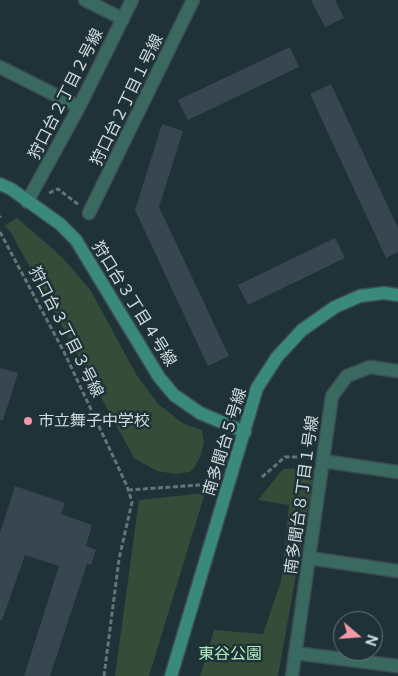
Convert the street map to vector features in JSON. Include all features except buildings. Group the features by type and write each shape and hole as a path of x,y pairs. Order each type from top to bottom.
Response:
{"street":[{"path":"85,0 123,19"},
{"name":"狩口台２丁目２号線","path":"28,202 79,107 132,0"},
{"name":"狩口台２丁目１号線","path":"89,213 194,0"},
{"path":"0,67 79,107"},
{"name":"狩口台３丁目４号線","path":"0,184 11,189 60,224 76,240 159,377 174,395 200,413 245,432"},
{"name":"南多聞台５号線","path":"171,676 245,432 256,388 277,357 302,330 335,308 360,296 384,293 398,295"},
{"name":"南多聞台８丁目１号線","path":"292,676 332,396 347,376 370,367 398,371"},
{"path":"323,459 398,472"},
{"path":"309,558 398,571"},
{"path":"295,653 398,666"}],"path":[{"path":"46,194 58,189 89,213"},
{"name":"狩口台３丁目３号線","path":"0,232 64,352 132,502 119,559 104,676"},
{"path":"262,477 285,457 323,459"},
{"path":"128,490 200,485"}],"green space":[{"path":"17,218 63,258 91,291 136,374 158,404 184,424 202,430 204,443 200,457 194,468 189,472 176,474 157,471 134,458 10,231 4,226"},
{"name":"東谷公園","path":"315,468 278,676 200,676 214,630 263,634 281,581 289,505 258,500 283,469"},
{"path":"205,493 149,676 115,676 139,500"}],"place":[{"name":"市立舞子中学校","path":"28,421"}]}
